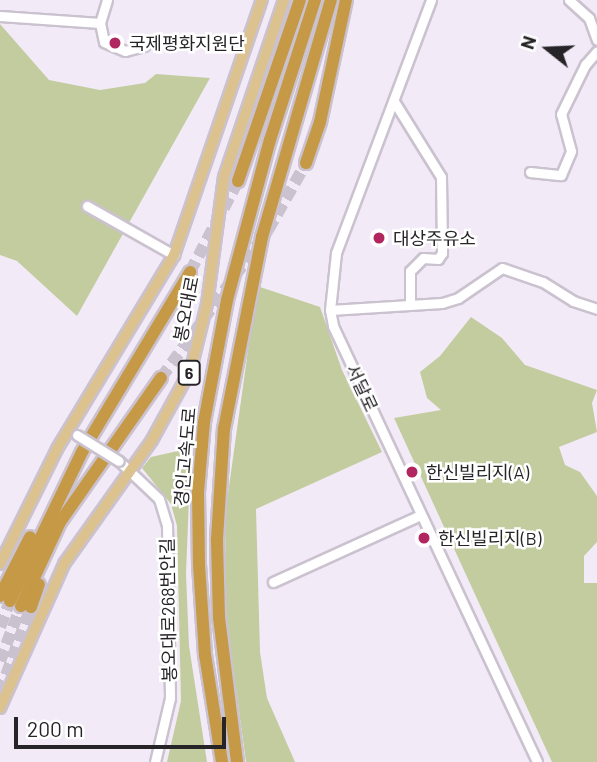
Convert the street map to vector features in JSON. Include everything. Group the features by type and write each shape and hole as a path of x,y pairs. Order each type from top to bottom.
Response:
{"highway":[{"path":"238,181 300,0"},
{"name":"경인고속도로","path":"222,762 205,655 199,564 198,492 204,422 227,300 315,0"},
{"name":"경인고속도로","path":"237,761 219,605 218,483 224,429 262,237 331,0"},
{"path":"306,163 320,122 346,0"},
{"name":"봉오대로","path":"15,603 47,519 190,272"},
{"path":"15,603 60,522 161,377"}],"main road":[{"name":"봉오대로","path":"0,564 174,255 262,0"},
{"name":"봉오대로","path":"0,708 64,564 180,394 191,369 207,304 224,177 284,0"}],"street":[{"path":"107,0 100,23 101,37 108,46 125,51 144,46"},
{"name":"서달로","path":"431,0 395,103 336,253 330,279 330,310 333,326 537,762"},
{"path":"569,0 590,18 597,40"},
{"path":"0,16 100,23"},
{"path":"530,172 561,175 571,151 561,114 585,65 597,51"},
{"path":"395,103 441,177 442,253 438,260 423,258 410,271 410,305"},
{"path":"87,206 174,255"},
{"path":"330,310 410,305 458,298 502,268 544,282 573,301 597,309"},
{"name":"봉오대로268번안길","path":"73,432 119,461 159,499 167,525 170,698 155,762"},
{"path":"273,582 421,515"}],"green space":[{"path":"0,24 49,80 100,90 145,83 156,74 210,78 77,316 17,261 0,255"},
{"path":"257,286 320,307 342,370 382,452 256,509 260,652 267,698 295,762 246,762 226,616 225,515"},
{"path":"471,317 502,338 525,365 597,390 592,403 597,432 559,447 565,465 580,472 597,496 597,542 584,556 584,583 597,583 597,762 552,762 394,418 441,410 427,398 420,372 440,356"},
{"path":"191,448 186,574 189,646 207,762 167,762 181,701 177,526 171,504 142,468 151,457"}],"tunnel":[{"path":"161,378 268,230 306,163"},
{"path":"190,272 238,181"},
{"path":"0,627 10,601"},
{"path":"0,661 21,606"},
{"path":"0,692 31,607"}],"place":[{"name":"국제평화지원단","path":"115,43"},
{"name":"대상주유소","path":"379,238"},
{"name":"한신빌리지(A)","path":"412,472"},
{"name":"한신빌리지(B)","path":"424,538"}]}
